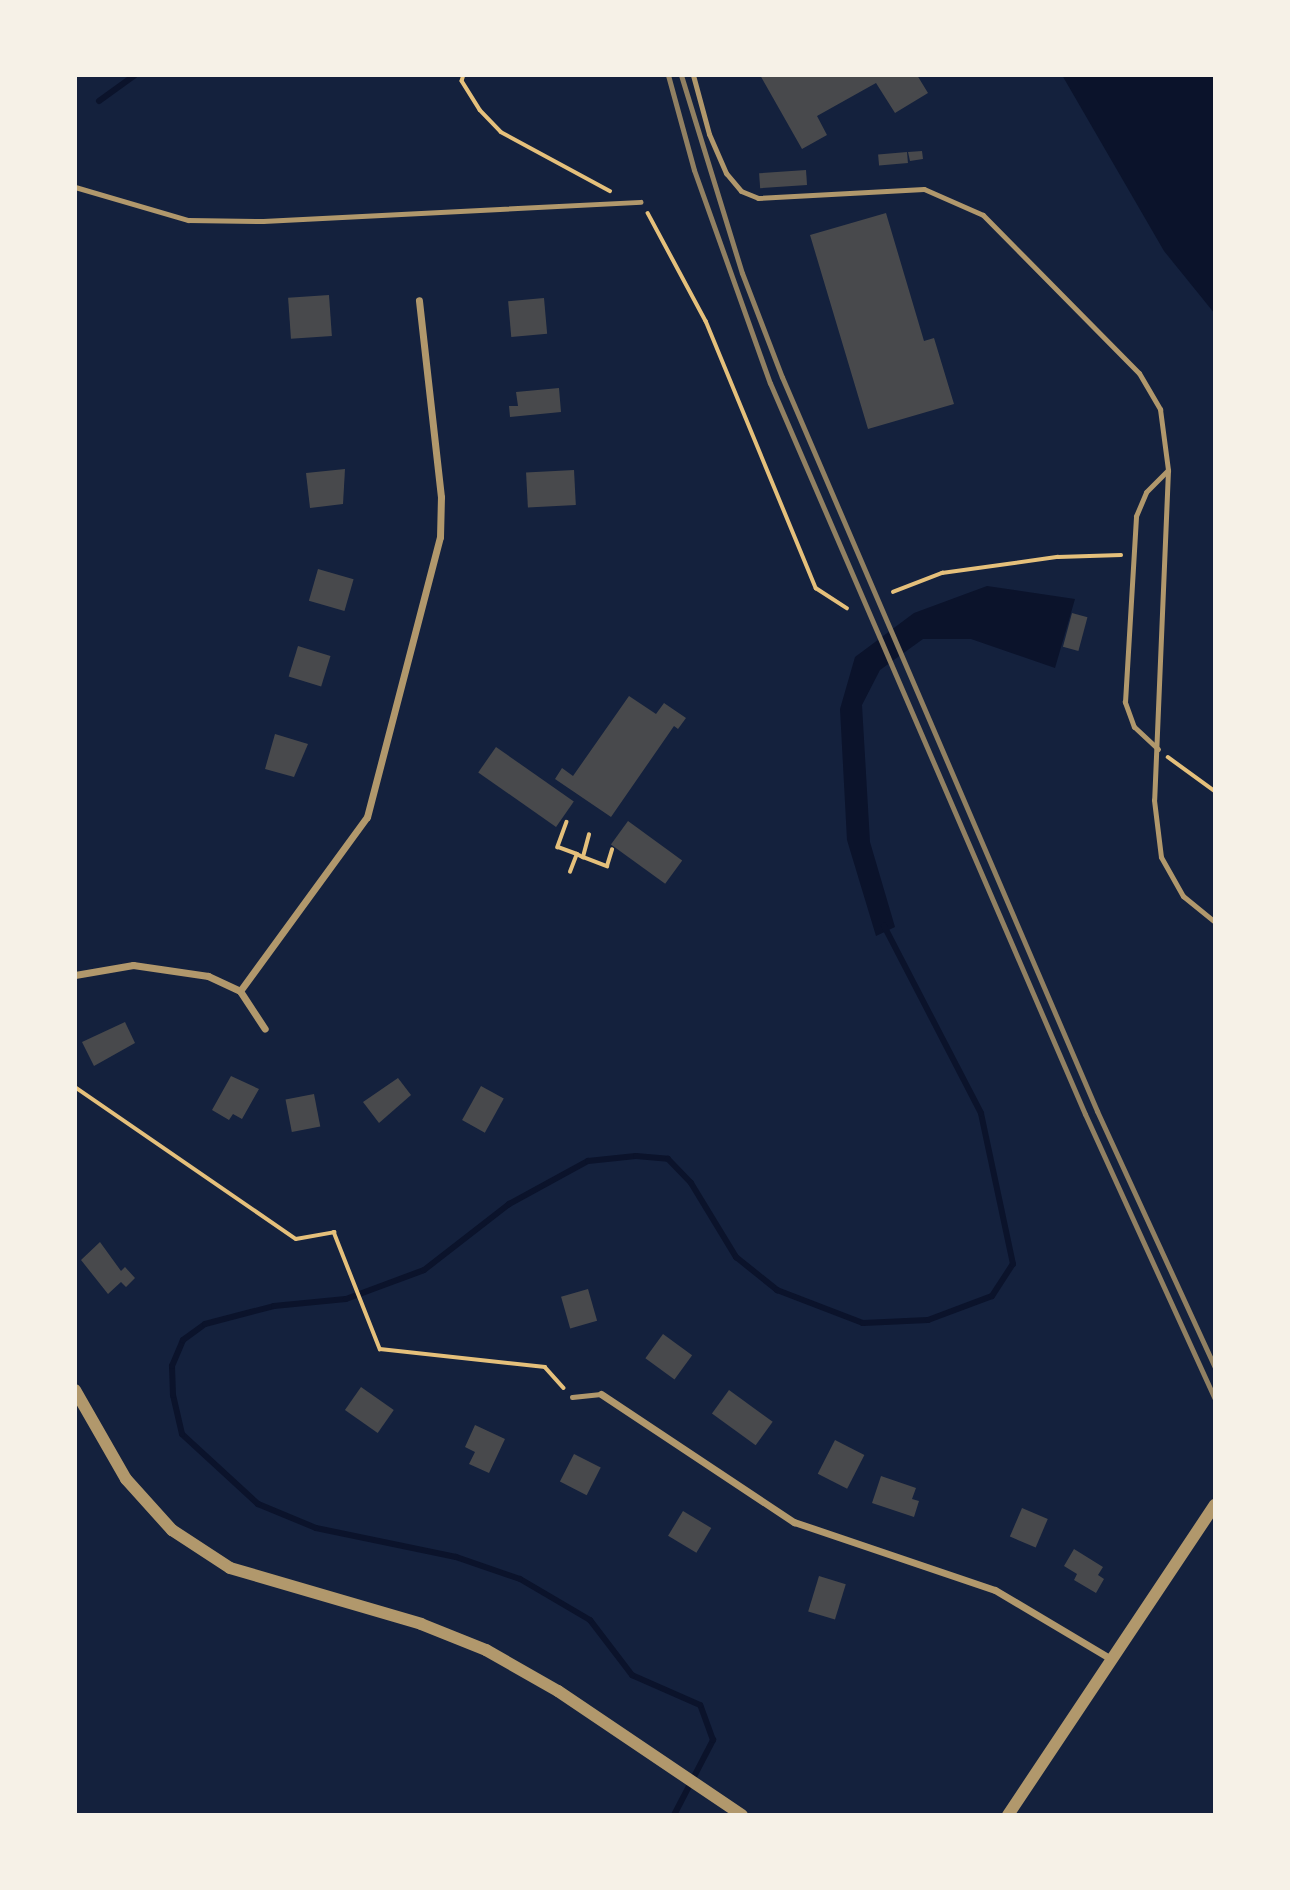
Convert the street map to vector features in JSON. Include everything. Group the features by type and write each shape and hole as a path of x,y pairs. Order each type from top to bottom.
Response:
{"street":[{"path":"240,991 367,817 440,537 440,497 419,300"},
{"path":"75,975 133,965 166,967 208,976 240,991 265,1029"},
{"path":"75,1390 135,1489 172,1530 230,1568 421,1624 486,1650 644,1746 742,1815"},
{"path":"601,1394 794,1522 1023,1602 1111,1659"},
{"path":"1008,1815 1215,1505"}],"lane":[{"path":"693,75 713,144 726,173 741,191 758,198 924,189 983,215 1139,373 1160,409 1167,470 1154,800 1161,857 1183,896 1215,922"},
{"path":"75,187 188,220 263,221 642,202"},
{"path":"1158,749 1134,727 1125,702 1136,516 1146,492 1167,470"},
{"path":"572,1397 601,1394"}],"path":[{"path":"464,75 462,81 480,110 501,132 613,192 642,202 706,321 816,588 847,608"},
{"path":"893,592 942,573 1059,557 1133,555"},
{"path":"1158,749 1215,791"},
{"path":"567,822 558,847 607,866 612,850"},
{"path":"583,857 589,835"},
{"path":"570,872 577,854"},
{"path":"75,1087 296,1239 334,1233 380,1349 545,1367 572,1397"}],"water":[{"path":"1062,75 1215,75 1215,314 1164,251"},
{"path":"987,586 1075,599 1055,668 971,639 923,639 880,670 862,705 870,842 895,927 876,936 847,840 840,709 855,657 914,613"}],"building":[{"path":"760,75 917,75 928,93 895,113 876,83 817,116 827,135 802,149"},
{"path":"922,151 923,159 910,161 908,152"},
{"path":"907,152 908,163 879,165 878,155"},
{"path":"806,170 807,185 760,188 759,173"},
{"path":"886,213 924,341 934,338 954,404 868,429 810,235"},
{"path":"329,295 332,336 291,339 288,298"},
{"path":"544,298 547,334 511,337 508,301"},
{"path":"559,388 561,412 510,417 509,406 518,406 516,392"},
{"path":"345,469 343,504 310,508 306,473"},
{"path":"574,470 576,505 528,507 526,473"},
{"path":"318,569 354,579 344,611 309,601"},
{"path":"1072,613 1087,617 1078,651 1063,647"},
{"path":"298,646 331,656 321,687 289,677"},
{"path":"629,696 656,714 664,703 686,718 678,729 674,726 611,817 555,779 562,768 573,776"},
{"path":"275,734 308,744 294,777 265,769"},
{"path":"496,747 574,801 556,827 478,772"},
{"path":"628,821 682,860 665,884 611,844"},
{"path":"125,1022 135,1043 94,1066 82,1042"},
{"path":"231,1076 259,1089 242,1119 233,1114 229,1120 212,1110"},
{"path":"398,1078 411,1095 379,1123 363,1102"},
{"path":"481,1086 504,1099 485,1133 462,1120"},
{"path":"314,1094 320,1126 292,1132 286,1100"},
{"path":"100,1242 121,1271 125,1267 135,1278 126,1287 121,1282 108,1294 81,1260"},
{"path":"588,1289 597,1321 570,1328 561,1297"},
{"path":"663,1334 692,1355 674,1379 645,1358"},
{"path":"361,1387 394,1410 378,1433 345,1410"},
{"path":"729,1390 773,1422 756,1445 712,1413"},
{"path":"475,1425 505,1439 489,1473 469,1464 475,1452 465,1447"},
{"path":"835,1440 864,1455 847,1489 818,1474"},
{"path":"574,1454 601,1468 587,1495 560,1482"},
{"path":"881,1476 916,1488 912,1499 919,1501 914,1517 872,1503"},
{"path":"1022,1508 1048,1519 1036,1547 1010,1537"},
{"path":"683,1511 711,1528 696,1553 668,1536"},
{"path":"1074,1549 1103,1567 1098,1575 1104,1579 1096,1593 1074,1580 1077,1574 1064,1566"},
{"path":"819,1576 846,1584 835,1620 808,1611"}],"waterway":[{"path":"99,101 135,75"},
{"path":"674,1815 713,1740 700,1705 632,1675 590,1620 520,1579 456,1557 316,1528 258,1504 182,1434 173,1395 172,1366 183,1340 205,1324 274,1306 346,1299 424,1270 509,1204 588,1161 636,1156 668,1159 691,1183 736,1257 777,1290 863,1323 928,1320 992,1296 1013,1264 981,1113 884,926"}],"railway":[{"path":"668,75 694,170 770,383 1085,1114 1215,1399"},
{"path":"681,75 742,273 782,377 1097,1111 1215,1367"}]}
